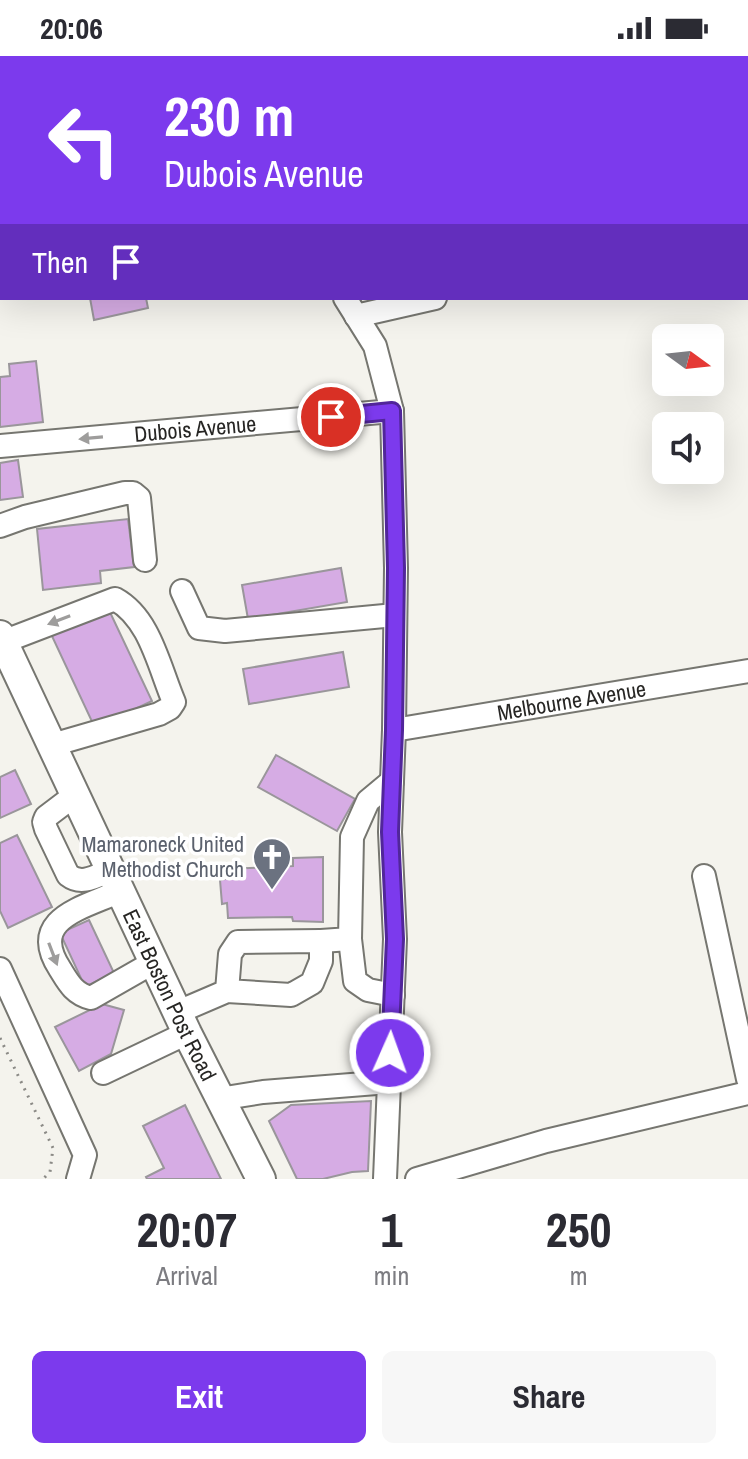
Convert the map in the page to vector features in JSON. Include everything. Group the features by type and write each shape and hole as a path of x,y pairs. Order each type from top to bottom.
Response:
{"main road":[{"name":"East Boston Post Road","path":"1,640 182,1023 261,1179"}],"street":[{"path":"385,1179 395,939 390,832 395,615 392,411 375,346 351,307 416,300"},
{"name":"Dubois Avenue","path":"0,446 392,411"},
{"path":"0,526 25,517 133,493 139,498 145,560"},
{"path":"182,591 199,628 225,631 395,615"},
{"path":"1,640 115,599 140,619 174,702 170,708 159,714 52,745"},
{"name":"Melbourne Avenue","path":"394,730 748,671"},
{"path":"392,781 368,801 352,837 350,939 355,981 368,990 393,995"},
{"path":"75,795 46,817 46,829 68,875 74,880 116,881"},
{"path":"704,876 748,1079"},
{"path":"116,881 53,927 48,939 51,956 73,989 91,998 154,962"},
{"path":"227,991 230,954 238,942 350,939"},
{"path":"103,1073 227,991 291,995 312,983 321,961 321,941"},
{"path":"0,969 85,1155 78,1179"},
{"path":"219,1099 263,1092 389,1082"},
{"path":"417,1179 546,1141 748,1093"}],"path":[{"path":"0,1038 53,1148 50,1172 43,1179"}],"building":[{"path":"90,300 146,300 148,308 94,320"},
{"path":"36,361 43,422 0,427 0,377 10,376 9,364"},
{"path":"18,460 23,497 0,500 0,463"},
{"path":"128,519 134,567 100,571 101,583 43,590 37,529"},
{"path":"341,568 347,602 248,619 242,585"},
{"path":"108,608 152,701 95,728 51,634"},
{"path":"343,652 349,687 249,704 243,669"},
{"path":"276,755 355,799 337,831 258,787"},
{"path":"15,770 31,804 0,818 0,777"},
{"path":"17,835 52,907 8,928 0,911 0,843"},
{"name":"Mamaroneck United Methodist Church","path":"323,857 323,922 293,921 292,917 228,918 227,903 222,904 220,880 225,879 225,869 293,866 293,858"},
{"path":"89,920 114,973 85,987 60,933"},
{"path":"102,1004 124,1010 111,1054 79,1071 55,1027"},
{"path":"371,1101 368,1171 323,1179 297,1179 269,1121 291,1105"},
{"path":"185,1105 221,1179 147,1179 164,1168 143,1126"}],"place":[{"name":"Mamaroneck United Methodist Church","path":"272,891"}],"route":[{"path":"331,417 392,411 396,568 390,832 395,939 390,1053"}]}
